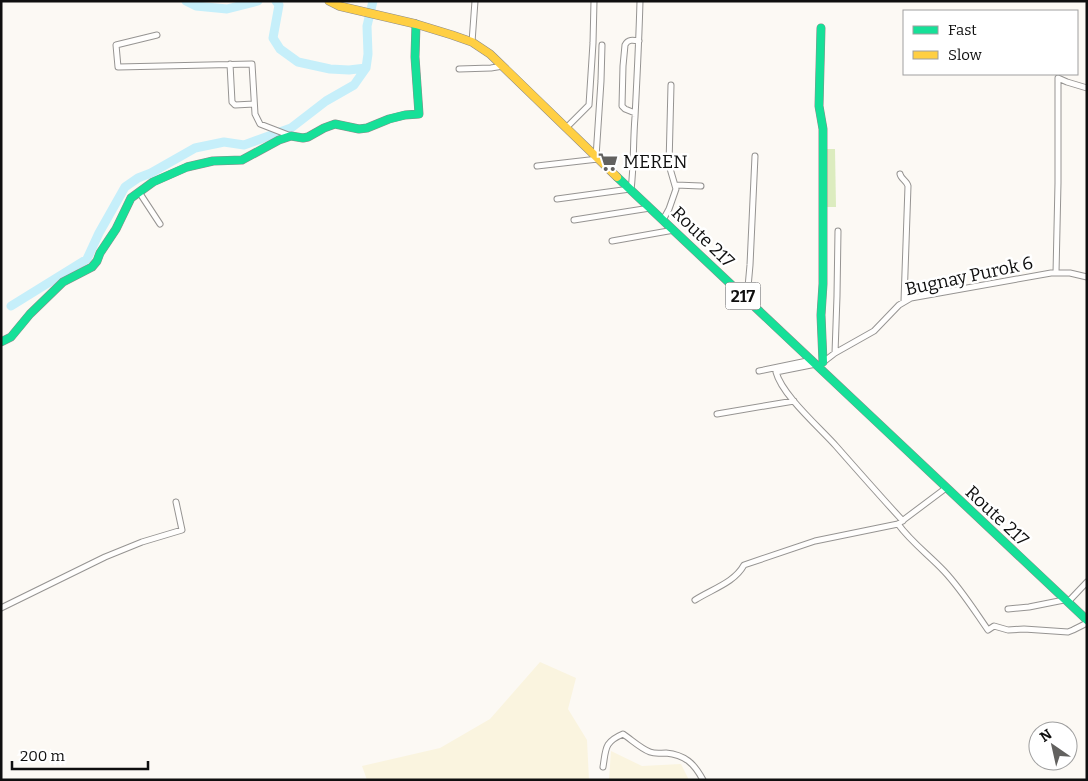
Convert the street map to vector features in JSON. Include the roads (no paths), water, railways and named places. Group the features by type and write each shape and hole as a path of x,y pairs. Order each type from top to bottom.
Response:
{"main road":[{"name":"Route 217","path":"329,1 340,6 416,24 452,35 472,42 490,54 597,158 817,363 1087,622"},
{"path":"1,342 11,337 21,322 63,282 92,266 97,261 100,253 116,229 129,201 154,182 187,167 213,161 242,160 279,140 291,136 308,137 335,124 359,130 405,115 419,114 414,57 416,24"},
{"path":"817,363 822,284 824,129 819,106 821,28"}],"street":[{"path":"472,42 474,1"},
{"path":"566,128 589,105 594,1"},
{"path":"557,199 631,190 634,168 640,1"},
{"path":"156,35 116,45 118,67 252,64 255,114 260,124 291,136"},
{"path":"635,113 622,106 623,66 625,44 632,40 639,41"},
{"path":"537,166 597,158 602,45"},
{"path":"230,64 232,102 235,105 254,104"},
{"path":"459,69 503,66"},
{"path":"1056,273 1058,78 1087,88"},
{"path":"663,220 669,209 676,185 669,165 671,85"},
{"path":"747,299 755,156"},
{"path":"900,174 908,186 904,302"},
{"path":"676,185 701,186"},
{"path":"139,192 160,224"},
{"path":"574,220 650,208"},
{"path":"612,241 674,230"},
{"path":"836,353 838,231"},
{"name":"Bugnay Purok 6","path":"817,363 874,331 894,309 904,302 921,296 1035,275 1070,273 1087,277"},
{"path":"759,372 817,363"},
{"path":"817,363 776,372 779,383 836,446 900,522 905,534 955,583 988,630 994,626 1008,630 1024,629 1068,632 1087,622"},
{"path":"717,414 794,401"},
{"path":"695,600 735,577 744,565 815,541 900,522 946,488"},
{"path":"1,608 105,557 142,542 182,530 176,502"},
{"path":"1008,609 1066,601 1087,582"},
{"path":"604,767 607,747 610,742 624,734 652,753 672,754 687,760 694,766 703,780"}],"waterway":[{"path":"186,1 196,6 227,9 258,1"},
{"path":"276,1 279,5 273,38 280,49 298,62 330,69 349,70 366,68"},
{"path":"11,306 87,259 99,233 125,187 138,178 151,173 195,148 224,142 244,145 291,128 326,101 354,85 366,68 368,54 367,26 373,1"}],"place":[{"name":"MEREN","path":"608,162"}]}
